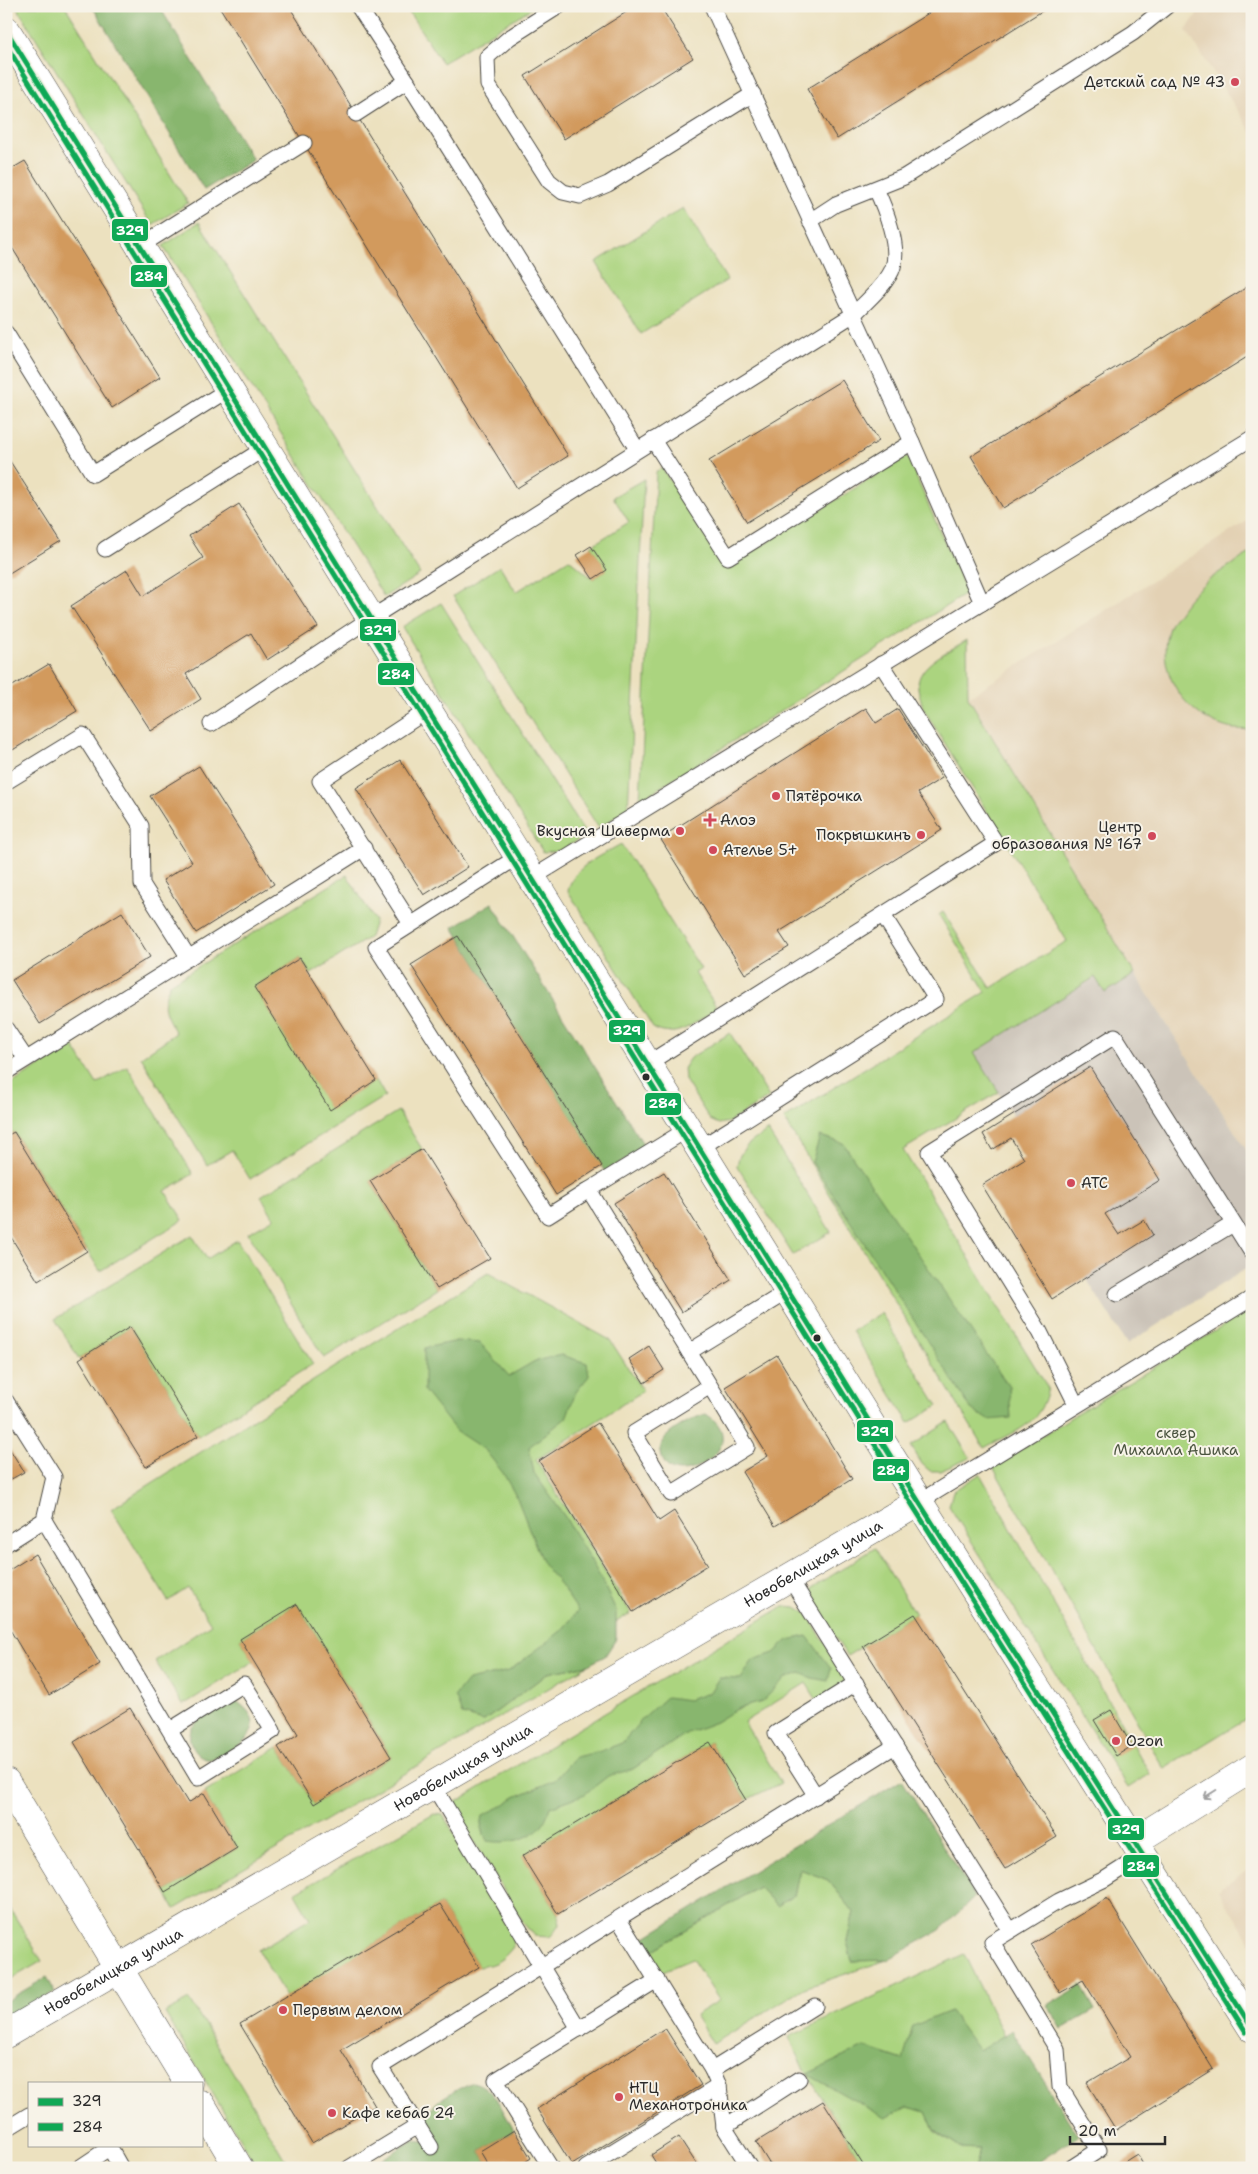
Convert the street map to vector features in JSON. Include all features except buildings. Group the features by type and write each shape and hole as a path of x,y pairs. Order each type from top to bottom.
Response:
{"street":[{"path":"6,30 919,1502 1252,2028"},
{"name":"Новобелицкая улица","path":"6,2034 919,1502"},
{"path":"1139,1848 1252,1768"},
{"path":"6,1782 120,1967 187,2082"},
{"path":"202,2106 239,2168"}],"lane":[{"path":"358,6 637,449"},
{"path":"559,6 509,38 487,57 488,85 549,181 563,192 580,196 608,184 753,94"},
{"path":"712,6 912,442 982,603"},
{"path":"810,221 836,204 904,176 1133,33 1167,6"},
{"path":"356,114 407,81"},
{"path":"140,246 304,143"},
{"path":"211,724 371,618 854,314 877,292 894,267 894,237 876,189"},
{"path":"6,333 92,474 229,389"},
{"path":"883,915 936,999 694,1139 589,1190 548,1216 376,947 411,924 525,867 881,664 1252,438"},
{"path":"653,440 728,557 912,442"},
{"path":"104,549 265,448"},
{"path":"647,1064 996,843 881,664"},
{"path":"411,924 320,780 428,710"},
{"path":"6,782 83,735 141,826 142,884 190,958"},
{"path":"6,1072 364,848"},
{"path":"6,1029 26,1060"},
{"path":"1076,1404 1040,1332 929,1152 1115,1036 1252,1253"},
{"path":"589,1190 688,1352 710,1386 747,1447 671,1494 634,1433 710,1386"},
{"path":"1117,1294 1233,1224"},
{"path":"688,1352 788,1291"},
{"path":"919,1502 1076,1404 1252,1298"},
{"path":"6,1401 54,1477 44,1520 198,1778 273,1731 244,1684 170,1730"},
{"path":"6,1544 44,1520"},
{"path":"789,1577 1010,1930"},
{"path":"816,1796 776,1733 856,1683"},
{"path":"431,2147 380,2067 542,1968 895,1746"},
{"path":"433,1785 579,2029"},
{"path":"1071,2168 1100,2150 1060,2087 1057,2049 992,1942 1058,1901 1105,1879 1139,1848"},
{"path":"619,1920 712,2070 719,2086 724,2127 750,2168"},
{"path":"551,2168 496,2080 657,1980"},
{"path":"712,2070 815,2006"},
{"path":"724,2127 799,2079"},
{"path":"586,2168 719,2086"},
{"path":"6,2128 28,2116"},
{"path":"349,2168 418,2126"},
{"path":"79,2168 108,2147 121,2168"}],"shaded area":[{"name":"Детский сад № 43","path":"1203,6 1252,6 1252,133 1186,30"},
{"name":"Центр образования № 167","path":"1252,518 1252,1159 1135,974 968,697"},
{"path":"1135,974 1252,1159 1252,1265 1127,1344 1086,1278 1052,1299 982,1185 1024,1159 1011,1138 992,1150 983,1134 1013,1115 974,1053 1095,977 1105,993"},
{"path":"1252,1868 1252,1945 1218,1890"}],"green space":[{"path":"16,6 65,6 188,203 152,225"},
{"path":"92,6 159,6 253,160 204,190"},
{"path":"405,6 535,6 442,63"},
{"path":"683,208 727,280 641,334 596,262"},
{"path":"199,222 420,574 384,597 163,246"},
{"path":"907,456 967,593 640,800 656,472 662,468 726,568"},
{"path":"644,479 628,810 598,827 453,596 500,566 516,592 569,559 593,579 606,570 591,546 629,522 613,497"},
{"path":"1252,552 1252,730 1225,727 1210,721 1196,712 1175,687 1169,673 1166,641 1170,625 1194,593 1212,578"},
{"path":"441,603 586,835 560,851 543,852 402,627"},
{"path":"967,640 968,697 1135,974 1105,993 1095,977 974,1053 999,1092 903,1150 1048,1388 1044,1401 1033,1419 1025,1426 984,1448 784,1119 986,992 939,915 943,912 991,988 1067,941 923,708 918,688 922,672 935,659"},
{"path":"621,844 701,969 695,973 717,1008 678,1031 662,1032 653,1028 568,891 571,882 582,868"},
{"path":"347,875 375,921 370,937 311,974 300,958 254,987 330,1109 376,1080 385,1096 250,1179 232,1150 207,1165 141,1057 176,1033 166,1014 164,1004 170,984"},
{"path":"492,903 645,1147 605,1172 453,927"},
{"path":"730,1033 769,1097 729,1122 719,1124 710,1120 685,1080 684,1067 690,1058"},
{"path":"73,1046 97,1084 127,1066 193,1174 165,1191 183,1220 100,1271 14,1132 6,1136 6,1087"},
{"path":"398,1111 422,1149 370,1181 437,1289 324,1358 248,1233 274,1218 261,1196"},
{"path":"768,1131 831,1232 793,1255 737,1166 744,1149 752,1141"},
{"path":"820,1136 843,1143 1009,1387 1011,1418 988,1420 971,1409 812,1162"},
{"path":"192,1235 207,1259 237,1240 313,1364 198,1436 130,1327 79,1359 55,1319"},
{"path":"488,1273 610,1340 643,1391 536,1460 631,1613 462,1714 484,1721 548,1673 588,1665 175,1909 165,1892 237,1848 204,1793 278,1747 314,1804 391,1757 297,1604 240,1639 254,1661 183,1705 155,1661 211,1624 188,1588 168,1601 111,1509"},
{"name":"сквер Михаила Ашика","path":"1252,1309 1252,1715 1164,1769 993,1467 1073,1416"},
{"path":"881,1313 938,1406 909,1423 852,1331"},
{"path":"458,1341 480,1343 509,1376 535,1361 561,1355 587,1363 589,1376 576,1392 566,1418 529,1447 534,1473 565,1517 598,1573 616,1610 616,1639 605,1656 588,1665 548,1673 484,1721 462,1715 455,1696 468,1680 509,1671 561,1631 578,1611 562,1587 543,1564 517,1498 503,1473 485,1450 456,1431 424,1391 424,1348"},
{"path":"706,1414 718,1425 722,1437 719,1448 712,1458 689,1470 677,1471 668,1467 661,1454 661,1446 664,1439 684,1424"},
{"path":"948,1422 970,1458 940,1471 930,1471 922,1464 911,1446"},
{"path":"980,1474 1150,1774 1128,1788 949,1506 953,1491"},
{"path":"875,1548 915,1614 847,1656 810,1598 812,1588"},
{"path":"784,1606 796,1607 806,1613 850,1681 818,1702 806,1683 744,1722 781,1783 746,1800 710,1742 523,1856 558,1914 560,1925 550,1937 534,1936 525,1925 454,1809 456,1802"},
{"path":"807,1636 831,1668 828,1681 812,1678 800,1673 784,1679 762,1702 737,1709 716,1722 687,1733 633,1769 608,1776 585,1794 550,1807 542,1825 530,1835 509,1841 487,1841 481,1828 483,1815 515,1797 555,1780 575,1757 598,1752 622,1743 645,1716 666,1697 688,1700 709,1693 719,1678 741,1679 753,1660 774,1653 788,1640"},
{"path":"236,1701 250,1714 253,1727 250,1733 239,1745 219,1757 205,1759 193,1748 190,1741 191,1729 213,1711"},
{"path":"902,1780 975,1897 940,1930 887,1960 852,1961 847,1941 854,1912 828,1880 800,1869 794,1895 777,1906 759,1887 650,1952 641,1940"},
{"path":"434,1814 443,1815 512,1930 513,1947 498,1961 479,1967 440,1904 286,1997 258,1950 310,1919 295,1893"},
{"path":"800,1869 828,1880 854,1912 847,1941 852,1961 887,1960 804,1988 713,2044 695,2015 719,2000 692,1959 663,1971 650,1952 759,1887 777,1906 794,1895"},
{"path":"6,1902 42,1961 6,1982"},
{"path":"964,1954 1004,2036 979,2051 903,2060 864,2047 907,2107 927,2112 934,2131 960,2148 980,2149 974,2168 865,2168 807,2074 789,2037"},
{"path":"47,1977 55,1992 6,2020 6,2001"},
{"path":"1081,1985 1095,2010 1062,2029 1048,2005"},
{"path":"190,2000 290,2168 257,2168 165,2013"},
{"path":"950,2011 979,2051 1012,2030 1078,2136 1029,2168 974,2168 980,2149 960,2148 934,2130 926,2112 907,2107 886,2118 807,2074 864,2047 903,2060 913,2026"},
{"path":"472,2082 480,2084 492,2094 514,2130 480,2151 490,2168 367,2168 414,2140 437,2143 427,2126 427,2118 430,2111 435,2104 449,2094"}],"transit line":[{"name":"329","path":"6,30 919,1502 1252,2028"},
{"name":"284","path":"6,45 913,1506 1246,2032"}],"place":[{"name":"Детский сад № 43","path":"1235,82"},
{"name":"Пятёрочка","path":"776,796"},
{"name":"Алоэ","path":"710,820"},
{"name":"Вкусная Шаверма","path":"680,831"},
{"name":"Покрышкинъ","path":"921,835"},
{"name":"Центр образования № 167","path":"1152,836"},
{"name":"Ателье 5+","path":"713,850"},
{"name":"АТС","path":"1071,1183"},
{"name":"Ozon","path":"1116,1741"},
{"name":"Первым делом","path":"283,2010"},
{"name":"НТЦ Механотроника","path":"619,2097"},
{"name":"Кафе кебаб 24","path":"332,2113"}]}
